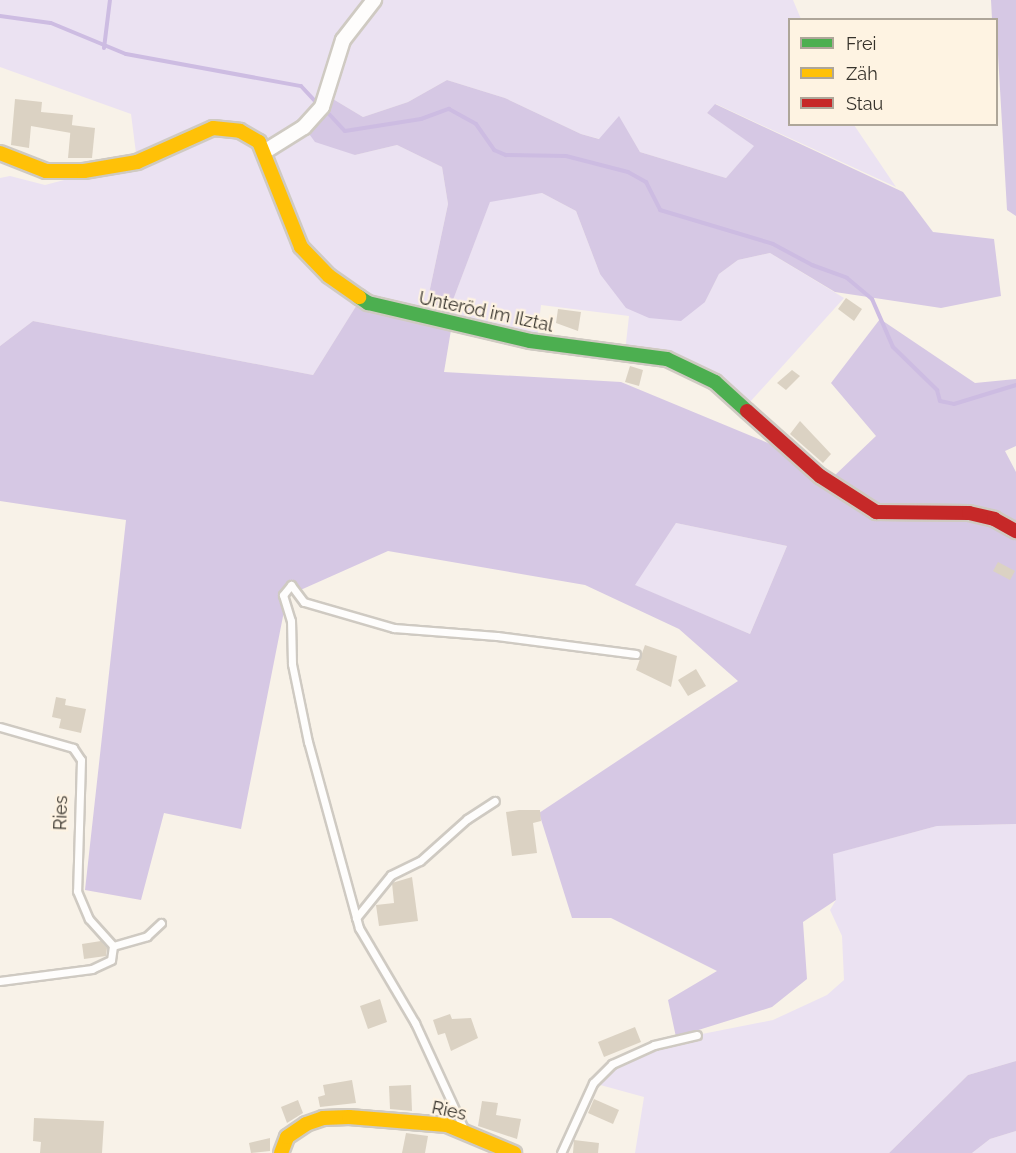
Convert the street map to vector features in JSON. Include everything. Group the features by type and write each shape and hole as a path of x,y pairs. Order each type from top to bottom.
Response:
{"street":[{"path":"264,152 304,127 322,107 343,40 374,0"},
{"name":"Unteröd im Ilztal","path":"0,153 46,171 84,171 137,162 202,130 227,127 251,136 264,152 283,208 301,247 329,276 368,303 530,341 667,359 716,382 820,476 876,512 969,513 994,519 1016,531"},
{"name":"Ries","path":"281,1153 287,1137 322,1118 447,1125 514,1153"}],"lane":[{"path":"465,1131 415,1023 368,946 356,918 317,782 292,664 291,621 284,595 291,585 304,602 394,628 497,636 636,654"},
{"name":"Ries","path":"0,728 73,748 81,760 77,891 89,919 113,946"},
{"path":"356,918 391,875 420,861 466,819 495,801"},
{"path":"0,981 92,969 111,960 113,946 147,936 161,923"},
{"path":"561,1153 593,1083 612,1064 654,1046 697,1035"}],"shaded area":[{"path":"0,0 793,0 801,18 788,18 788,126 855,126 896,187 716,104 707,113 755,146 726,178 640,152 619,117 600,139 581,134 505,98 447,80 408,102 363,117 328,96 355,155 397,145 442,167 448,204 427,303 450,308 490,201 542,193 576,211 600,274 705,302 719,274 738,260 770,253 844,298 749,403 715,382 625,352 629,316 541,305 537,339 358,303 313,375 33,321 0,346 0,178 10,176 45,185 137,161 131,114 0,67"},
{"path":"991,0 1016,0 1016,216 1007,210 998,18 992,18"},
{"path":"447,80 505,98 581,134 599,139 619,116 640,152 726,178 754,146 707,113 715,104 903,192 933,232 994,239 1001,296 941,308 835,292 770,253 738,260 719,274 705,302 681,321 649,318 626,308 600,274 576,211 542,193 490,202 450,308 427,303 448,204 442,167 397,145 355,155 315,142 304,127 328,96 363,117 408,102"},
{"path":"358,303 451,330 444,372 621,382 797,455 833,477 876,436 831,383 880,319 975,383 1016,379 1016,446 1005,451 1016,472 1016,824 937,826 833,854 836,900 803,922 807,979 772,1007 676,1037 668,1000 717,971 611,918 572,918 539,813 738,681 679,629 585,585 388,551 287,596 241,829 164,813 141,900 85,890 126,520 0,501 0,346 33,321 313,375","holes":["676,523 787,546 750,634 635,585"]},
{"path":"676,523 787,546 750,634 634,585"},
{"path":"1016,824 1016,1061 968,1075 889,1153 635,1153 644,1097 593,1083 612,1064 632,1054 697,1035 773,1020 827,995 844,980 842,936 830,910 836,900 832,854 937,826"},
{"path":"1016,1061 1016,1131 990,1139 972,1153 889,1153 968,1075"},
{"path":"1016,1131 1016,1153 972,1153 990,1139"}],"building":[{"path":"15,99 42,102 41,112 73,115 71,133 31,126 29,148 11,145"},
{"path":"71,125 95,128 92,158 68,158"},
{"path":"846,298 862,309 854,321 838,309"},
{"path":"558,309 581,312 578,331 556,323"},
{"path":"630,366 643,370 639,386 625,382"},
{"path":"792,370 800,376 786,390 777,383"},
{"path":"800,421 831,454 823,463 790,434"},
{"path":"998,562 1015,571 1010,580 993,571"},
{"path":"645,645 677,656 671,687 636,670"},
{"path":"696,669 706,686 688,696 678,680"},
{"path":"56,697 66,699 65,705 86,709 81,733 59,728 61,719 52,717"},
{"path":"540,810 541,821 533,823 537,853 512,856 506,812"},
{"path":"412,877 418,921 379,926 376,905 394,903 392,883"},
{"path":"101,941 107,948 106,956 84,959 82,944"},
{"path":"380,999 387,1022 368,1029 360,1006"},
{"path":"450,1014 452,1019 471,1018 478,1038 451,1051 445,1033 438,1035 433,1020"},
{"path":"635,1027 641,1042 604,1057 598,1042"},
{"path":"352,1080 356,1103 320,1107 318,1097 325,1095 323,1085"},
{"path":"411,1085 412,1111 390,1109 389,1086"},
{"path":"594,1099 619,1110 613,1124 588,1113"},
{"path":"298,1100 303,1113 287,1123 281,1107"},
{"path":"482,1101 498,1103 496,1115 521,1119 517,1139 478,1126"},
{"path":"34,1118 104,1121 102,1153 40,1153 41,1142 33,1141"},
{"path":"406,1133 428,1136 425,1153 402,1153"},
{"path":"270,1138 270,1151 251,1153 249,1143"},
{"path":"574,1140 599,1143 598,1153 573,1153"}],"waterway":[{"path":"104,48 110,0"},
{"path":"0,16 51,23 126,54 301,86 317,103"},
{"path":"329,114 345,131 421,119 449,109 476,124 494,150 506,155 566,156 628,172 646,182 660,210 773,244 812,265 847,278 872,299 893,347 937,390 940,401 954,404 1016,385"}],"traffic: fast":[{"path":"359,297 368,303 530,341 667,359 715,382 747,411"}],"traffic: slow":[{"path":"0,153 46,171 84,171 137,162 213,128 240,131 259,142 301,247 329,276 359,297"},
{"path":"281,1153 287,1137 306,1124 323,1118 349,1117 447,1125 514,1153"}],"traffic: jam":[{"path":"747,411 820,476 876,512 969,513 994,519 1016,531"}]}
